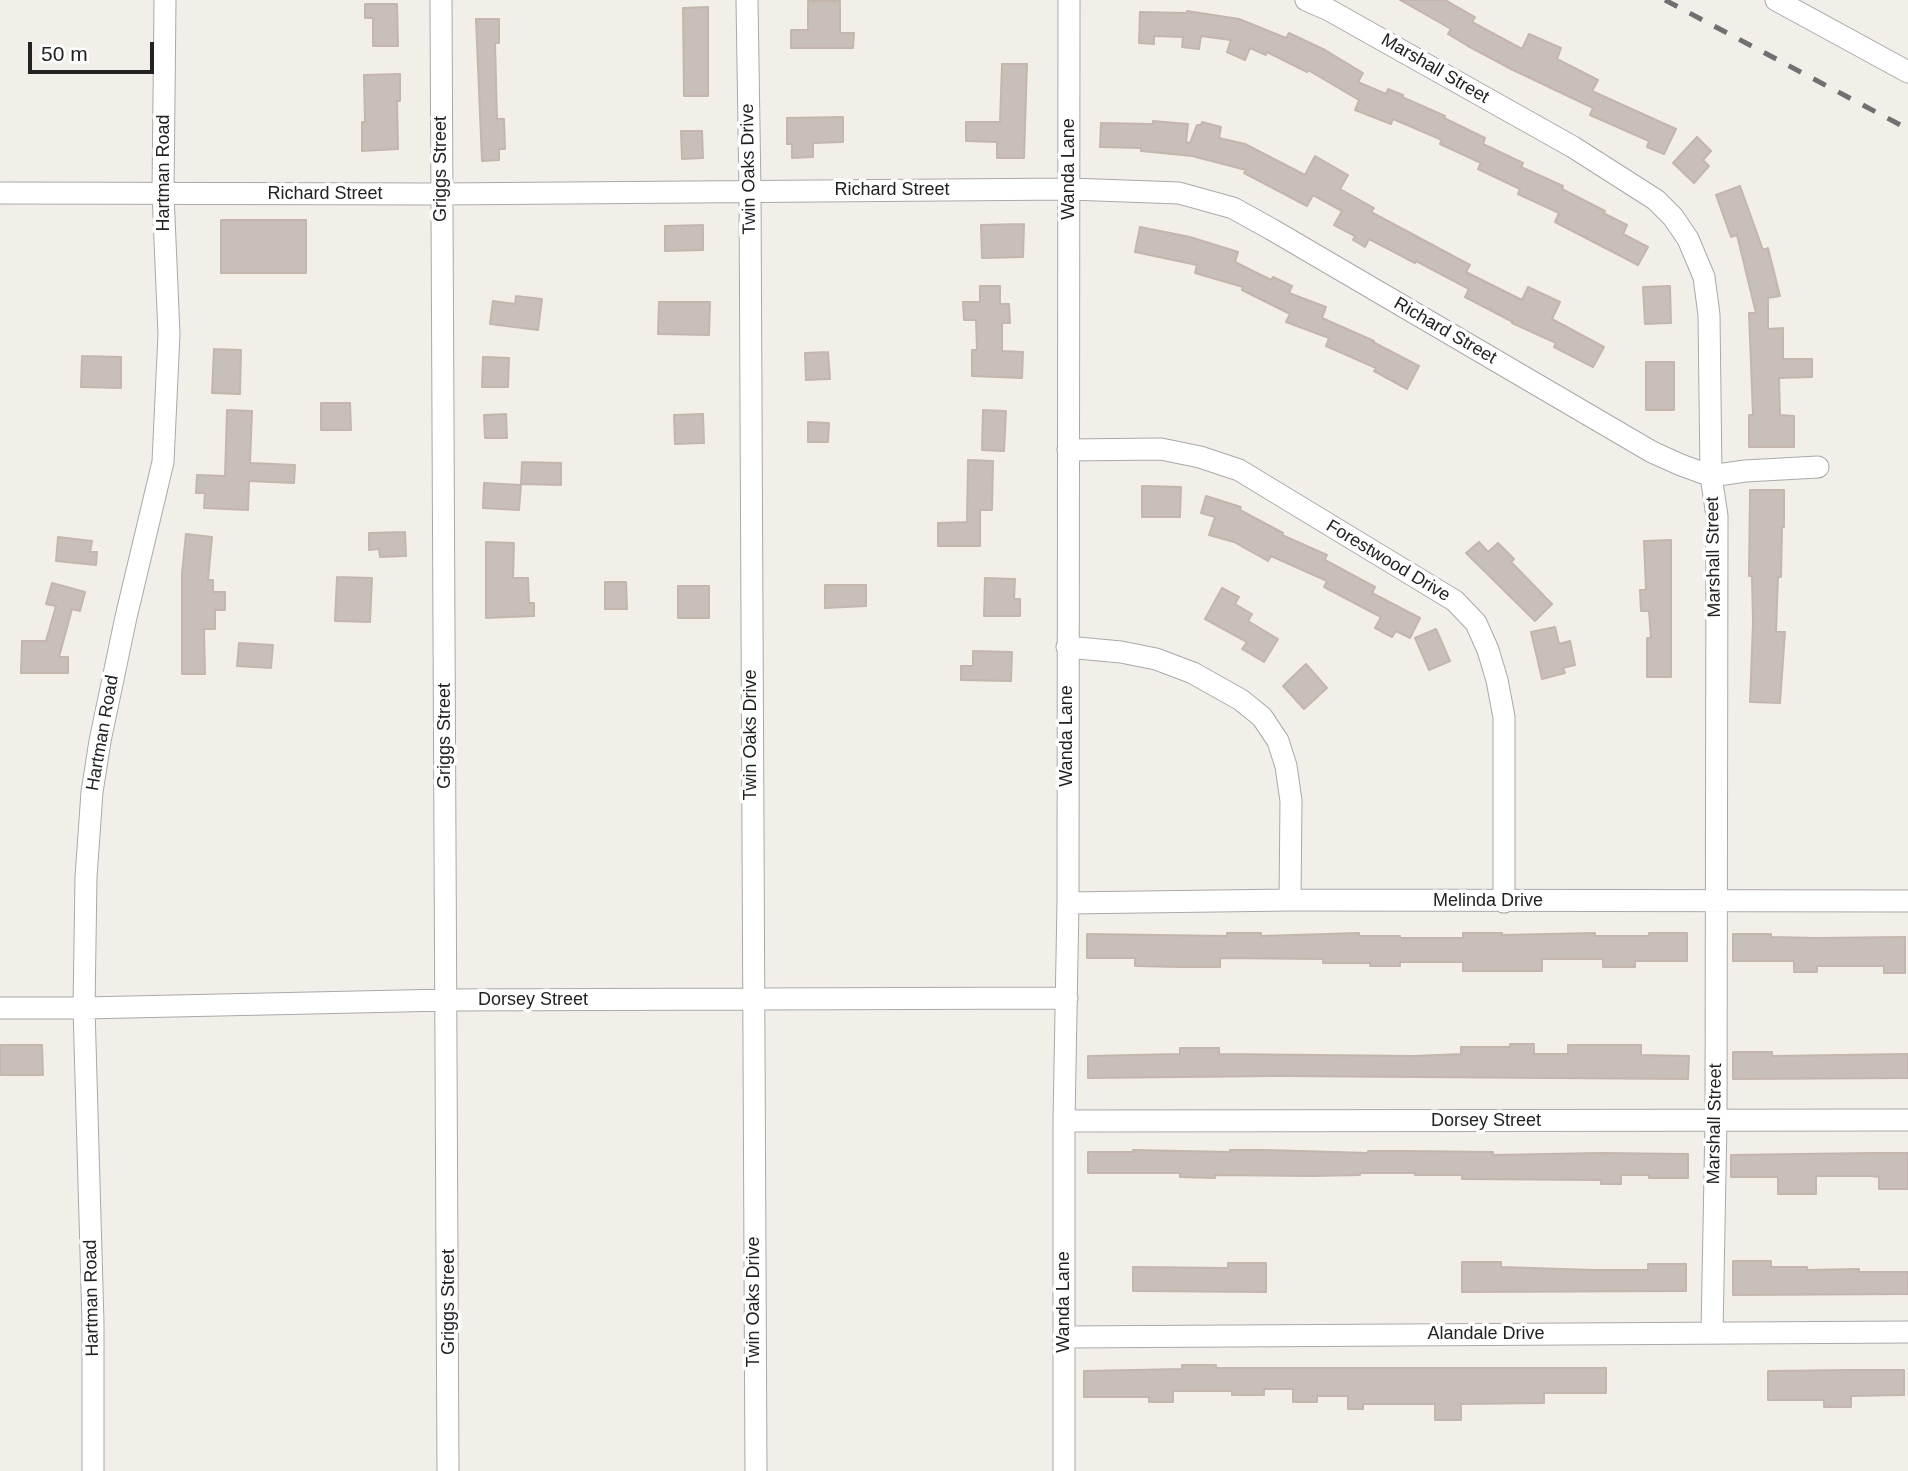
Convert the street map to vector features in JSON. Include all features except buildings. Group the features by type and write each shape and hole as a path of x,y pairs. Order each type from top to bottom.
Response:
{"street":[{"name":"Hartman Road","path":"93,1471 93,1323 85,1008 86,877 92,792 126,617 163,461 169,334 163,194 165,0"},
{"name":"Griggs Street","path":"441,0 449,1471"},
{"name":"Twin Oaks Drive","path":"747,0 755,1471"},
{"name":"Wanda Lane","path":"1064,1471 1069,0"},
{"name":"Marshall Street","path":"1306,0 1329,10 1573,147 1656,200 1673,217 1688,239 1704,277 1709,328 1711,476 1717,516 1716,1121 1712,1333"},
{"path":"1776,0 1908,72"},
{"name":"Richard Street","path":"0,193 441,194 1070,189 1179,193 1205,198 1233,208 1651,452 1711,476"},
{"name":"Forestwood Drive","path":"1068,450 1161,449 1200,457 1239,470 1455,601 1476,624 1488,650 1504,717 1504,902"},
{"path":"1711,476 1745,471 1818,467"},
{"path":"1067,646 1156,659 1193,673 1241,700 1262,717 1278,741 1286,766 1291,801 1290,900"},
{"name":"Melinda Drive","path":"1068,902 1908,901"},
{"name":"Dorsey Street","path":"0,1008 447,1000 1066,998"},
{"name":"Dorsey Street","path":"1064,1121 1908,1120"},
{"name":"Alandale Drive","path":"1064,1337 1908,1332"}],"railway":[{"path":"1665,0 1908,129"}]}
